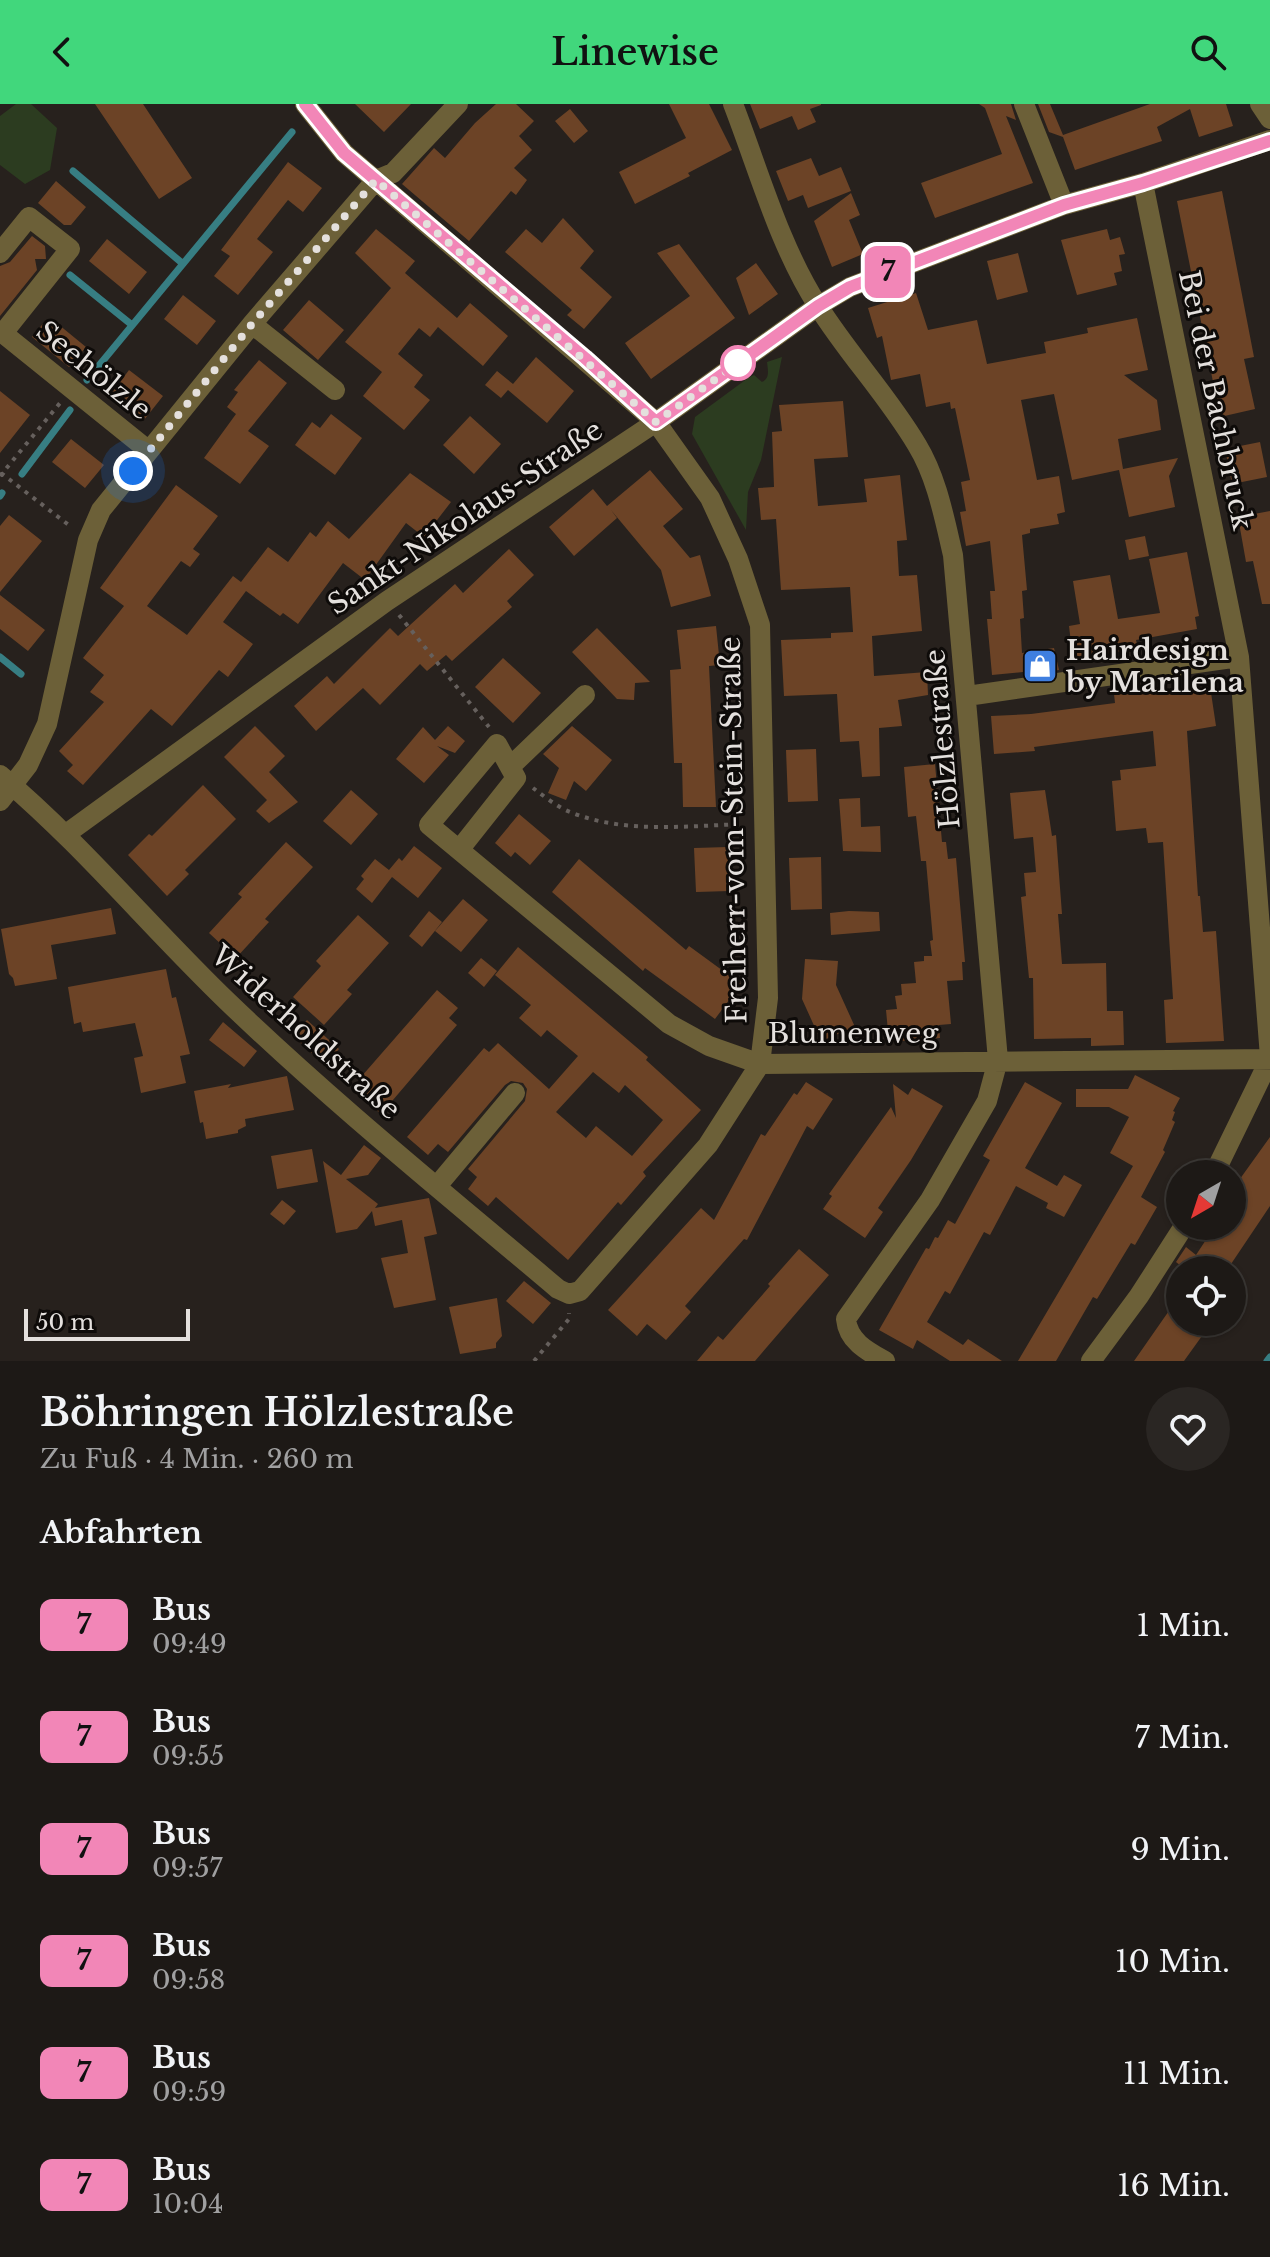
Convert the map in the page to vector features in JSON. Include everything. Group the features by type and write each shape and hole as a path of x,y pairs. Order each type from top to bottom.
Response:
{"street":[{"name":"Freiherr-vom-Stein-Straße","path":"305,104 344,153 656,422 710,498 738,559 760,625 768,998 760,1064 708,1145 574,1293"},
{"path":"4,787 28,765 47,724 88,540 101,510 252,324 376,180 393,173 458,104"},
{"name":"Hölzlestraße","path":"733,104 793,260 818,306 904,426 927,465 953,555 998,1060 987,1101 930,1200 846,1319 847,1331 857,1342 885,1361"},
{"path":"1024,104 1064,205"},
{"path":"1260,104 1270,119"},
{"name":"Sankt-Nikolaus-Straße","path":"66,834 387,601 656,422 818,306 871,279 1064,205 1143,183 1270,140"},
{"name":"Bei der Bachbruck","path":"1143,183 1239,657 1270,1059"},
{"name":"Seehölzle","path":"0,253 29,217 70,249 2,332 149,451"},
{"path":"252,324 335,390"},
{"path":"967,696 1239,657"},
{"path":"459,850 513,772 585,695"},
{"path":"497,744 513,772"},
{"name":"Blumenweg","path":"497,744 429,825 669,1024 709,1046 760,1064 1270,1059"},
{"name":"Widerholdstraße","path":"4,787 66,834 169,946 271,1043 558,1289 574,1293"},
{"path":"1221,1160 1270,1059"},
{"path":"437,1186 515,1093"},
{"path":"1091,1361 1175,1240"}],"path":[{"path":"72,389 1,474 88,540"},
{"path":"387,601 499,739 497,744"},
{"path":"513,772 567,811 606,823 641,826 765,824"},
{"path":"534,1361 569,1319 574,1293"}],"green space":[{"path":"16,104 31,104 57,128 50,170 25,184 0,165 0,116"},
{"path":"782,357 761,460 748,492 746,530 692,434 695,417 748,378 754,375 762,382 765,380 767,362"}],"building":[{"path":"95,104 143,104 192,178 159,199"},
{"path":"355,104 411,104 384,132"},
{"path":"496,104 516,104 534,121 519,136 532,150 514,168 527,180 516,195 511,191 469,241 402,184 434,148 445,158"},
{"path":"669,104 709,104 732,150 635,204 619,172 686,138"},
{"path":"750,104 821,105 810,109 816,122 798,130 792,116 760,129"},
{"path":"979,104 1011,104 1016,120 1006,116 1033,183 935,218 921,183 1002,154 985,108"},
{"path":"1038,104 1050,104 1063,135 1150,104 1226,104 1233,126 1199,137 1190,109 1157,127 1162,141 1075,170 1063,137 1049,132"},
{"path":"570,109 588,131 574,143 555,121"},
{"path":"811,158 819,176 841,167 851,191 808,208 803,195 788,201 776,171"},
{"path":"288,162 322,188 303,212 288,200 257,239 273,252 238,295 214,276 230,256 221,250"},
{"path":"56,181 86,207 71,225 64,225 38,203"},
{"path":"1222,191 1254,357 1244,359 1255,409 1220,417 1177,201"},
{"path":"851,193 860,215 849,220 863,254 832,267 814,221"},
{"path":"563,218 594,251 580,268 612,297 584,329 567,315 572,310 505,252 526,229 542,243"},
{"path":"376,229 415,261 405,273 457,318 470,303 508,336 483,366 438,327 430,337 419,328 398,354 423,375 414,387 430,400 404,430 363,396 382,372 345,342 391,288 355,253"},
{"path":"1107,229 1110,240 1120,237 1125,254 1119,255 1122,271 1114,273 1117,285 1077,295 1061,240"},
{"path":"32,236 45,246 46,259 35,259 37,270 0,316 0,266 10,262"},
{"path":"107,239 147,272 129,294 89,261"},
{"path":"679,244 735,318 651,379 625,343 690,296 657,253"},
{"path":"1018,253 1028,292 997,300 987,261"},
{"path":"756,263 778,294 749,315 736,278"},
{"path":"916,293 928,330 977,320 987,364 1046,353 1044,342 1088,333 1087,328 1137,318 1148,370 1124,375 1157,400 1161,430 1118,439 1123,469 1178,458 1169,476 1175,507 1129,517 1119,470 1072,480 1054,394 1021,400 1037,480 1059,476 1065,512 1057,514 1059,524 1030,529 1030,533 1022,535 1027,590 1022,591 1022,653 1054,648 1059,670 992,675 987,619 992,619 990,591 995,591 990,541 966,546 960,512 966,511 961,482 970,480 955,408 951,409 950,402 926,407 920,374 891,380 882,336 877,338 868,308"},
{"path":"183,295 216,321 197,345 164,319"},
{"path":"309,300 344,330 318,360 283,330"},
{"path":"46,320 53,320 86,347 69,367 32,337"},
{"path":"536,357 574,391 547,423 508,390 501,398 485,385 497,371 513,384"},
{"path":"259,360 287,383 248,431 269,446 240,484 204,458 236,414 227,407 238,392 234,390"},
{"path":"129,370 163,396 144,420 111,394"},
{"path":"0,391 30,415 0,453"},
{"path":"843,401 848,457 814,459 818,506 867,502 864,479 900,475 907,540 897,541 899,576 917,575 922,631 872,636 874,676 927,672 928,695 898,700 902,726 879,728 880,776 862,777 859,741 840,742 837,694 784,696 781,640 831,638 831,633 853,632 850,587 781,590 776,519 761,520 758,488 774,487 772,432 782,431 779,405"},
{"path":"331,414 362,438 335,475 295,445 312,422 320,428"},
{"path":"470,416 501,444 474,474 443,445"},
{"path":"71,439 104,465 85,488 52,462"},
{"path":"1260,442 1267,477 1232,484 1225,449"},
{"path":"650,470 683,509 663,526 690,558 700,555 711,596 671,607 661,570 611,510 617,518 574,556 549,527 593,489 607,506"},
{"path":"410,473 451,502 424,537 406,523 365,580 343,563 298,624 283,613 280,616 246,591 223,622 253,644 228,677 219,670 172,726 151,709 83,785 67,771 73,765 59,751 104,702 90,692 104,675 83,658 124,606 100,588 176,485 218,516 193,549 200,554 190,567 181,561 147,606 187,635 233,576 241,582 268,547 288,562 310,532 316,537 328,521 349,539"},
{"path":"1270,511 1270,604 1262,604 1253,561 1246,562 1238,517"},
{"path":"9,515 42,541 0,592 0,526"},
{"path":"1145,536 1149,556 1129,560 1125,540"},
{"path":"509,549 534,575 507,601 512,607 452,661 446,655 427,671 420,664 380,705 363,688 316,731 294,706 327,676 334,684 390,628 398,636 455,584 463,593"},
{"path":"1187,552 1199,616 1195,617 1197,629 1136,640 1138,649 1073,659 1069,626 1080,624 1073,581 1110,575 1118,619 1160,613 1149,559"},
{"path":"0,595 45,630 28,651 0,629"},
{"path":"716,626 720,665 709,666 716,807 683,807 682,763 674,763 670,670 681,669 677,630"},
{"path":"597,628 650,682 635,683 634,700 617,699 572,652"},
{"path":"503,658 541,693 513,723 475,687"},
{"path":"1210,686 1216,726 1187,731 1198,896 1203,932 1216,931 1224,1041 1166,1043 1164,1000 1173,999 1163,842 1148,843 1146,828 1116,831 1112,781 1121,780 1120,770 1156,766 1153,731 1034,747 1035,751 994,754 991,716 1115,703 1114,694 1151,689 1152,694"},
{"path":"255,726 285,756 269,772 298,802 269,823 256,811 267,800 224,757"},
{"path":"448,726 465,741 455,753 437,746 449,755 424,783 396,759 423,727 435,740"},
{"path":"572,726 612,760 586,791 574,781 566,800 548,793 559,768 543,754"},
{"path":"816,749 818,801 788,802 786,750"},
{"path":"935,764 942,842 946,842 948,859 956,858 965,962 962,962 963,980 947,981 951,1024 939,1025 940,1038 889,1042 886,1010 897,1009 895,996 902,995 901,984 916,983 914,962 924,961 924,956 932,956 930,941 933,940 926,861 921,861 916,816 908,817 904,767"},
{"path":"203,785 236,819 185,870 189,874 167,896 128,855 149,834 152,836"},
{"path":"351,790 378,814 351,845 323,821"},
{"path":"1045,790 1052,836 1056,835 1062,964 1106,963 1107,1011 1123,1011 1124,1045 1091,1046 1091,1038 1034,1039 1033,978 1029,978 1021,897 1026,896 1024,873 1036,872 1033,837 1014,839 1010,793"},
{"path":"860,798 861,827 880,826 881,852 843,851 839,799"},
{"path":"519,814 551,841 530,865 515,852 511,857 495,843"},
{"path":"286,842 313,867 265,919 269,922 236,958 209,933 242,897 238,894"},
{"path":"414,846 442,868 418,898 392,877 372,903 356,889 364,879 361,876 375,859 389,870 399,858 402,861"},
{"path":"728,847 730,891 696,892 694,848"},
{"path":"821,857 822,909 791,910 789,858"},
{"path":"579,859 686,950 689,946 741,984 715,1019 645,968 643,971 552,892"},
{"path":"463,899 488,920 461,952 435,931"},
{"path":"111,908 116,934 51,945 57,979 15,986 9,974 1,929"},
{"path":"429,911 442,922 422,947 409,936"},
{"path":"879,912 880,931 831,935 830,913"},
{"path":"358,915 389,943 347,990 352,994 324,1025 293,997 321,966 316,961"},
{"path":"518,947 648,1057 646,1060 701,1110 643,1172 646,1176 621,1205 618,1202 568,1260 496,1197 488,1206 468,1189 477,1177 468,1169 525,1101 527,1089 523,1083 511,1081 505,1085 448,1152 438,1144 428,1155 407,1137 484,1048 489,1052 498,1043 549,1089 578,1056 547,1030 541,1037 519,1018 531,1005 495,975","holes":["593,1072 619,1093 625,1085 663,1120 632,1156 596,1126 586,1138 556,1112"]},
{"path":"481,958 497,971 484,987 468,973"},
{"path":"805,959 838,961 836,985 855,1027 821,1041 802,999"},
{"path":"166,969 190,1054 180,1056 186,1083 141,1093 134,1058 143,1056 135,1023 83,1032 81,1022 74,1024 68,987"},
{"path":"437,990 458,1008 449,1018 457,1025 381,1114 360,1096 370,1084 361,1077"},
{"path":"307,1020 339,1049 325,1065 293,1036"},
{"path":"223,1022 257,1051 244,1067 209,1040"},
{"path":"1135,1075 1180,1098 1173,1111 1172,1120 1175,1122 1163,1150 1165,1152 1141,1197 1157,1207 1097,1299 1093,1297 1056,1361 1018,1361 1133,1166 1110,1153 1129,1117 1109,1107 1076,1107 1076,1089 1128,1089"},
{"path":"287,1076 294,1110 245,1119 246,1126 238,1133 206,1139 194,1091 231,1084 228,1088"},
{"path":"806,1082 833,1099 813,1130 807,1126 747,1240 744,1239 685,1306 691,1312 666,1340 647,1324 637,1336 608,1310 701,1208 714,1220 761,1134 765,1136 794,1093 797,1095"},
{"path":"1025,1082 1062,1103 1025,1168 1057,1186 1064,1175 1082,1185 1064,1217 1046,1208 1048,1203 1016,1186 990,1235 984,1232 950,1294 945,1291 927,1322 963,1345 968,1339 1002,1361 950,1361 917,1340 913,1349 879,1330 926,1248 929,1249 935,1237 938,1238 948,1220 955,1224 990,1160 983,1156"},
{"path":"893,1084 908,1095 912,1088 943,1106 878,1208 883,1212 865,1238 823,1209 832,1196 829,1194 891,1107 896,1118"},
{"path":"1270,1137 1270,1206 1236,1256 1180,1256 1186,1247 1196,1255 1206,1240 1246,1240 1246,1170"},
{"path":"364,1145 381,1158 368,1175 346,1179 378,1204 375,1208 429,1198 437,1234 424,1237 436,1300 394,1308 381,1258 408,1253 402,1220 375,1226 372,1211 357,1229 336,1233 323,1161 341,1175"},
{"path":"312,1149 318,1182 277,1189 271,1156"},
{"path":"282,1200 296,1211 284,1225 270,1214"},
{"path":"799,1249 829,1275 755,1361 697,1361 718,1336 723,1340"},
{"path":"524,1281 551,1303 533,1324 506,1301"},
{"path":"497,1298 502,1336 496,1348 460,1354 449,1307"},
{"path":"1166,1315 1166,1336 1202,1336 1184,1361 1134,1361"}],"waterway":[{"path":"87,380 292,132"},
{"path":"73,171 182,263"},
{"path":"70,275 132,325"},
{"path":"22,474 70,410"},
{"path":"0,657 21,674"},
{"path":"1267,1361 1270,1357"}],"bus line":[{"name":"7","path":"305,104 344,153 656,422 818,306 850,287 1064,205 1143,183 1270,141"}],"place":[{"name":"Hairdesign by Marilena","path":"1040,666"}],"route":[{"path":"133,471 252,324 376,180 656,422 738,363"}]}
